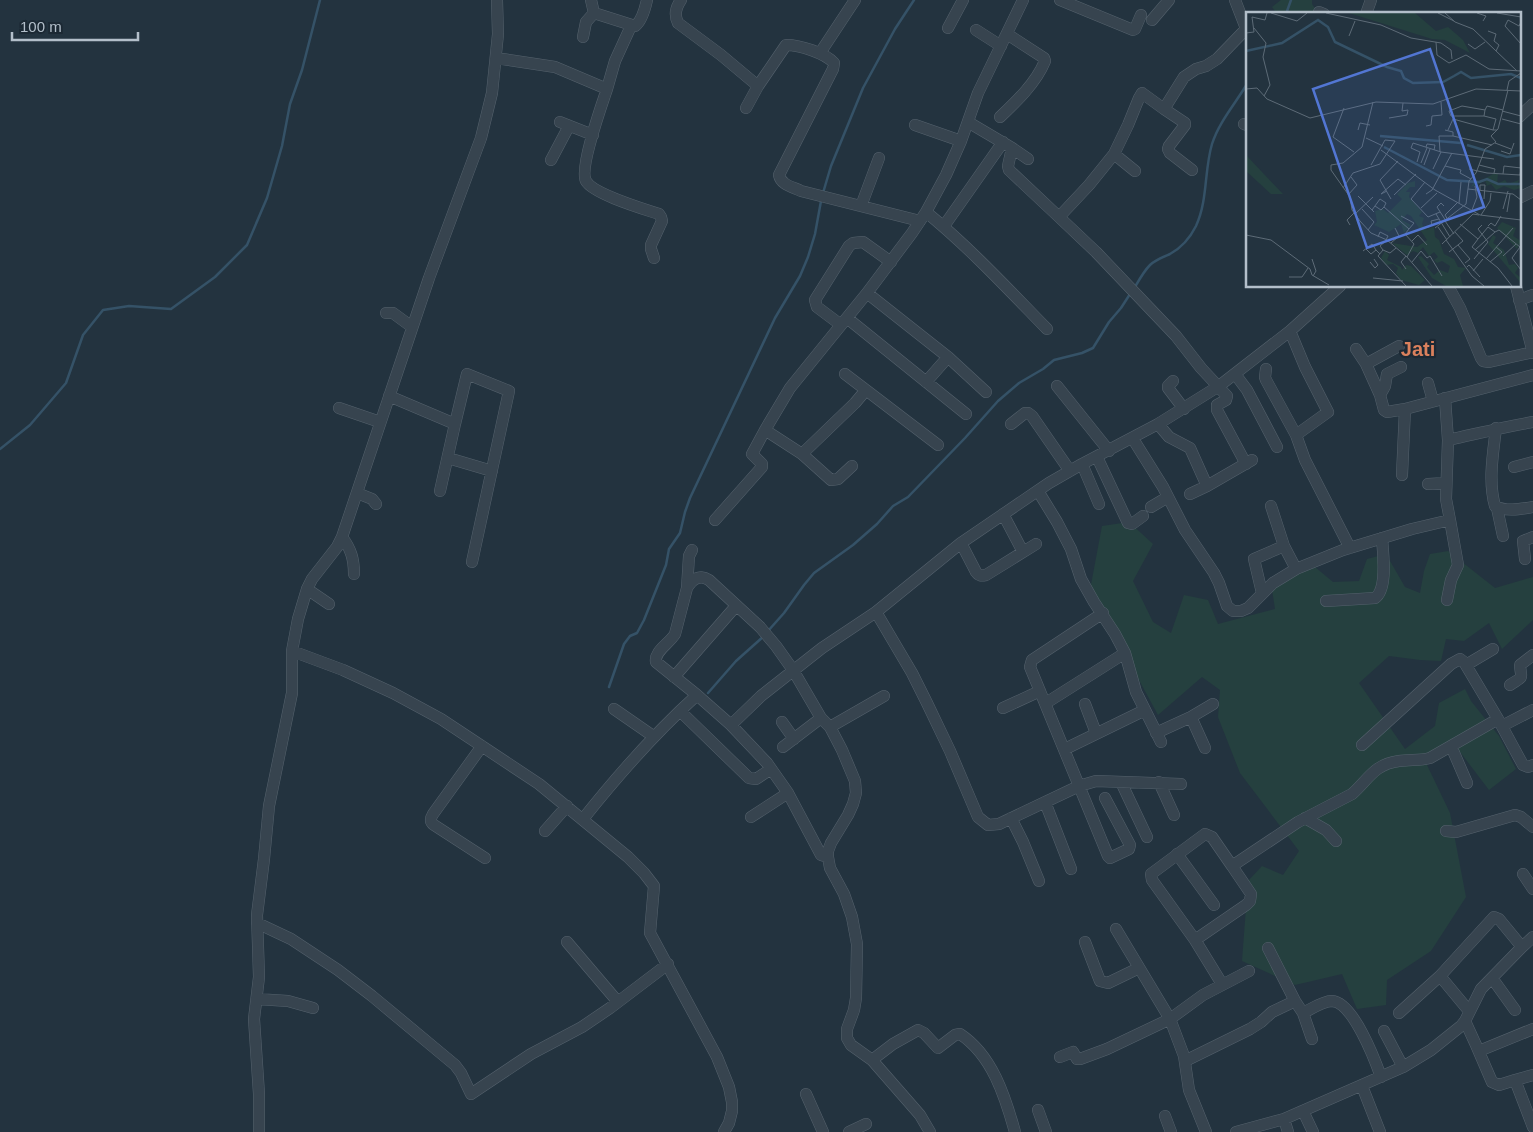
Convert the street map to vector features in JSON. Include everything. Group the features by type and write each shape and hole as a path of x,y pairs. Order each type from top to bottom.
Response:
{"street":[{"path":"260,1132 254,1019 259,977 257,923 269,806 292,693 292,651 298,619 312,579 337,547 342,537 429,278 481,138 492,93 498,34 497,0"},
{"path":"592,0 594,14"},
{"path":"594,14 634,26 638,24 647,0"},
{"path":"681,0 675,11 678,23 701,39 758,86"},
{"path":"820,54 855,0"},
{"path":"948,28 963,0"},
{"path":"715,520 762,467 762,464 752,454 790,388 891,262 923,216 946,175 961,141 978,93 1023,0"},
{"path":"1060,0 1133,30 1136,29 1141,15"},
{"path":"1152,20 1169,0"},
{"path":"1164,109 1184,77 1196,68 1206,66 1217,58 1246,30 1234,0"},
{"path":"1367,12 1371,0"},
{"path":"584,37 587,20 594,14"},
{"path":"631,26 607,88 584,174 589,186 661,216 662,221 651,245 654,258"},
{"path":"976,30 1001,46"},
{"path":"1000,117 1024,94 1045,61 1044,58 1007,34"},
{"path":"746,108 758,86 786,45 792,45 820,54 834,63 833,69 779,175 780,179 801,191 861,206 923,216 944,226 1047,329"},
{"path":"496,58 555,67 607,88"},
{"path":"1059,217 1114,154 1142,93 1185,123 1185,127 1168,149 1170,153 1192,170"},
{"path":"1520,113 1533,104"},
{"path":"968,122 1028,160"},
{"path":"550,160 564,124 593,135"},
{"path":"915,125 961,141"},
{"path":"1007,145 1008,170 1083,239 1176,336 1200,368 1219,386 1227,398 1217,405 1217,410 1249,462 1190,494"},
{"path":"944,226 1007,145"},
{"path":"1114,154 1135,171"},
{"path":"861,206 879,158"},
{"path":"1520,198 1533,191"},
{"path":"891,262 863,242 857,241 849,246 815,300 815,303 817,307 844,322 926,382 966,414"},
{"path":"731,725 761,696 793,670 876,612 961,543 1038,490 1082,464 1133,439 1219,386 1290,331 1338,288"},
{"path":"1449,288 1460,308 1481,358 1483,361 1489,362 1533,353 1516,288"},
{"path":"867,293 948,357 986,392"},
{"path":"1519,300 1533,295"},
{"path":"386,313 393,313 412,327"},
{"path":"1290,331 1328,412 1296,435"},
{"path":"1366,364 1399,346"},
{"path":"1356,349 1366,364 1380,394 1385,411 1433,401 1533,375"},
{"path":"926,382 948,357"},
{"path":"1380,394 1385,386 1387,374 1401,367"},
{"path":"1266,369 1266,380 1296,435 1306,460 1350,548"},
{"path":"440,491 466,374 509,391 472,562"},
{"path":"845,374 938,446"},
{"path":"1235,374 1247,390 1277,447"},
{"path":"1172,381 1168,388 1184,409"},
{"path":"1428,383 1433,401"},
{"path":"1057,386 1109,451"},
{"path":"802,454 866,390"},
{"path":"389,396 455,424"},
{"path":"1445,398 1448,440 1447,508 1458,562 1458,569 1449,588 1448,600"},
{"path":"339,408 380,422"},
{"path":"1402,475 1404,408"},
{"path":"1011,424 1025,413 1032,416 1070,471"},
{"path":"1448,440 1482,434 1496,428 1533,422"},
{"path":"1158,424 1169,437 1190,448 1207,486"},
{"path":"1496,428 1492,486 1494,504 1498,508 1503,536"},
{"path":"765,430 802,454 831,480 838,479 852,466"},
{"path":"1133,439 1152,468 1185,530 1220,583 1227,606 1230,610 1236,612 1253,604 1273,583 1296,569 1350,548 1412,529 1450,520"},
{"path":"1097,457 1128,523 1132,524 1143,516"},
{"path":"448,458 492,471"},
{"path":"1514,467 1533,462"},
{"path":"1082,464 1099,504"},
{"path":"1428,484 1446,483"},
{"path":"1038,490 1058,522 1081,579 1125,653 1132,682 1159,738 1213,704"},
{"path":"356,493 372,500 376,504"},
{"path":"1152,507 1168,497"},
{"path":"1272,506 1284,546 1296,569"},
{"path":"1498,508 1533,507"},
{"path":"1003,514 1023,552"},
{"path":"342,537 350,547 354,561 354,574"},
{"path":"1525,559 1523,541 1533,537"},
{"path":"1326,601 1375,598 1378,596 1384,569 1382,538"},
{"path":"961,543 980,576 986,575 1036,544"},
{"path":"1262,594 1254,559 1284,546"},
{"path":"692,550 689,556 686,588 675,634 657,654 655,659 658,665 697,695 748,742 788,793 821,856 828,858"},
{"path":"686,588 696,579 705,577 769,636 793,670 821,718 830,727 842,750 855,781 856,794 848,815 830,843 828,858 830,868 844,894 852,917 857,944 856,1004 847,1029 847,1038 851,1045 872,1060 920,1115 930,1132"},
{"path":"307,589 329,604"},
{"path":"674,677 736,606"},
{"path":"876,612 916,681 950,751 978,817 988,825 994,826 1079,786 1096,781 1181,784"},
{"path":"1103,614 1032,660 1030,667 1110,858 1129,849 1130,845 1105,798"},
{"path":"1466,665 1493,649"},
{"path":"292,651 343,670 393,693 428,712 482,746 532,779 567,806 628,857 653,884 650,933 713,1050 726,1079 732,1102 730,1129"},
{"path":"1046,702 1125,653"},
{"path":"1510,685 1522,675 1520,665 1533,655"},
{"path":"1362,745 1451,664 1460,659 1466,665 1500,722 1523,765 1528,767 1533,765"},
{"path":"1003,708 1040,691"},
{"path":"582,819 653,736 697,695"},
{"path":"830,727 884,696"},
{"path":"1085,704 1096,733"},
{"path":"614,709 653,736"},
{"path":"1065,750 1145,710"},
{"path":"1232,866 1305,818 1352,794 1369,776 1384,766 1398,761 1430,758 1500,722 1533,710"},
{"path":"680,711 749,778 756,779 771,769"},
{"path":"1192,717 1205,748"},
{"path":"783,747 821,718"},
{"path":"782,722 794,738"},
{"path":"482,746 433,814 431,823 485,858"},
{"path":"1451,746 1467,783"},
{"path":"1121,782 1147,837"},
{"path":"1159,782 1174,815"},
{"path":"750,817 788,793"},
{"path":"1045,802 1071,869"},
{"path":"545,831 567,806"},
{"path":"1446,831 1456,832 1515,815 1522,817 1533,827"},
{"path":"1011,818 1039,881"},
{"path":"1305,818 1326,830 1336,841"},
{"path":"1195,940 1246,905 1250,901 1251,894 1212,837 1207,834 1152,872 1150,876 1195,940 1222,984"},
{"path":"1177,854 1214,905"},
{"path":"1522,874 1533,888"},
{"path":"1236,1132 1284,1119 1403,1067 1431,1050 1454,1032 1467,1016 1481,989 1529,943 1494,917 1440,976 1399,1013"},
{"path":"257,923 290,939 316,955 372,996 455,1065 471,1094 531,1054 582,1026 618,1002 668,964"},
{"path":"1116,929 1170,1018 1185,1061 1189,1090 1206,1132"},
{"path":"567,942 618,1002"},
{"path":"1086,942 1102,982 1108,983 1140,968"},
{"path":"1268,948 1294,1001 1303,1013 1312,1039"},
{"path":"1060,1057 1073,1052 1077,1059 1094,1054 1170,1018 1203,995 1249,971"},
{"path":"1440,976 1467,1016 1490,1079 1494,1084 1499,1085 1533,1075"},
{"path":"1492,978 1515,1010"},
{"path":"256,999 288,1001 313,1008"},
{"path":"1185,1061 1250,1029 1262,1022 1272,1012 1294,1001"},
{"path":"1303,1013 1328,1002 1333,1001 1340,1004 1351,1015 1360,1029 1381,1077"},
{"path":"1479,1051 1533,1029"},
{"path":"872,1060 893,1044 918,1030 926,1035 938,1048 955,1035 960,1034 979,1051 987,1062 1004,1097 1015,1132"},
{"path":"1384,1031 1403,1067"},
{"path":"1515,1080 1533,1128"},
{"path":"1362,1086 1380,1132"},
{"path":"806,1094 823,1132"},
{"path":"1038,1110 1046,1132"},
{"path":"1303,1111 1313,1132"},
{"path":"1165,1116 1172,1132"},
{"path":"1284,1119 1288,1132"},
{"path":"849,1132 866,1124"}],"green space":[{"path":"1281,0 1312,0 1312,4 1318,12 1276,12 1272,7"},
{"path":"1129,522 1153,544 1133,581 1153,622 1171,633 1184,595 1208,600 1218,624 1275,609 1271,583 1315,567 1333,582 1359,581 1367,559 1386,554 1405,587 1420,593 1424,571 1430,554 1448,551 1495,588 1533,577 1533,620 1502,649 1489,623 1464,641 1446,639 1441,661 1389,656 1359,683 1405,749 1435,726 1439,703 1465,689 1471,701 1499,736 1516,769 1489,790 1457,748 1427,754 1427,765 1450,813 1466,897 1431,951 1387,980 1386,1005 1357,1009 1342,974 1295,985 1242,961 1248,881 1262,866 1283,875 1299,851 1240,773 1218,717 1220,690 1202,677 1158,715 1090,590 1102,526"}],"waterway":[{"path":"0,449 30,425 66,383 83,335 103,310 129,306 171,309 215,277 247,245 267,198 282,146 290,104 302,70 320,0"},
{"path":"823,193 831,166 863,88 895,29 914,0"},
{"path":"1287,12 1291,0"},
{"path":"1135,287 1150,265 1178,249 1194,230 1200,216 1212,144 1223,121 1246,86"},
{"path":"609,687 624,644 630,636 637,633 644,620 666,565 669,549 680,533 690,498 775,318 800,276 815,234 821,201"},
{"path":"768,631 814,573 853,545 877,524 893,506 908,497 998,401 1019,383 1054,360 1082,353 1093,348 1130,294"},
{"path":"708,693 736,661 764,636"}],"district":[{"name":"Jati","path":"1418,349"}]}
